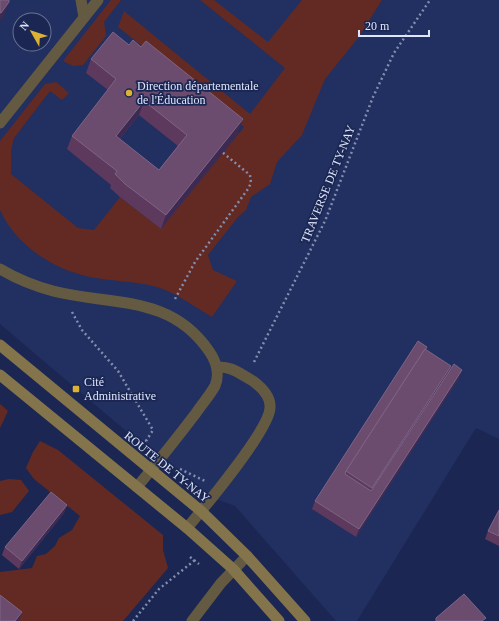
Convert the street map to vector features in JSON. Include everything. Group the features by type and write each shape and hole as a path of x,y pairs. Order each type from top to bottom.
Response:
{"main road":[{"name":"ROUTE DE TY-NAY","path":"0,345 201,511 247,556 305,621"},
{"path":"0,376 187,528 233,569 279,621"}],"street":[{"path":"81,0 84,17"},
{"path":"0,123 98,0"},
{"path":"0,269 21,281 71,295 128,303 167,314 183,323 197,334 213,356 217,367 215,385 163,455 137,487"},
{"path":"187,528 218,490 258,435 268,417 270,408 268,399 261,388 233,368 226,366 217,367"},
{"path":"192,621 233,569 247,556"}],"path":[{"name":"TRAVERSE DE TY-NAY","path":"246,377 269,336 325,221 373,97 394,53 430,0"},
{"path":"178,296 195,262 248,189 250,183 250,175 222,152"},
{"path":"71,295 75,319 82,330 118,371 153,430 146,441 180,469 210,483 218,490"},
{"path":"132,621 159,590 194,561 206,546"}],"shaded area":[{"path":"0,0 499,0 499,439 476,428 357,621 336,621 235,506 199,493 0,324"},
{"path":"111,0 121,0 104,22 106,36 83,65 73,66 63,61"},
{"path":"200,0 214,0 268,42 302,0 382,0 358,38 325,79 302,135 277,162 270,184 251,197 246,210 238,217 208,255 213,270 237,281 212,317 176,295 161,288 137,283 90,277 49,262 37,254 15,234 0,210 0,141 45,84 56,82 69,93 62,100 50,91 14,138 11,151 11,174 78,228 94,230 120,197 161,229 244,127 118,27 124,11 250,114 285,68"},
{"path":"0,404 8,411 0,428"},
{"path":"40,441 58,450 163,535 163,550 168,568 123,621 15,621 0,607 0,572 32,568 37,556 46,554 55,546 59,538 72,530 80,516 34,479 26,468"},
{"path":"9,479 21,480 29,491 12,512 0,515 0,481"}],"building":[{"path":"0,0 9,0 1,13 0,13"},
{"path":"113,32 129,45 133,40 141,47 146,41 243,119 166,215 125,184 115,174 117,171 72,136 116,79 91,59","holes":["144,101 187,135 159,170 116,136"]},
{"path":"418,341 427,347 345,474 371,491 454,364 462,370 359,529 315,501"},
{"path":"425,349 451,366 372,488 346,471"},
{"path":"51,492 67,505 22,561 5,547"},
{"path":"499,510 499,536 488,531"},
{"path":"464,594 486,618 482,621 436,621 436,618"},
{"path":"0,595 22,612 15,621 0,621"}],"place":[{"name":"Direction départementale de l'Éducation","path":"129,93"},
{"name":"Cité Administrative","path":"76,389"}]}
